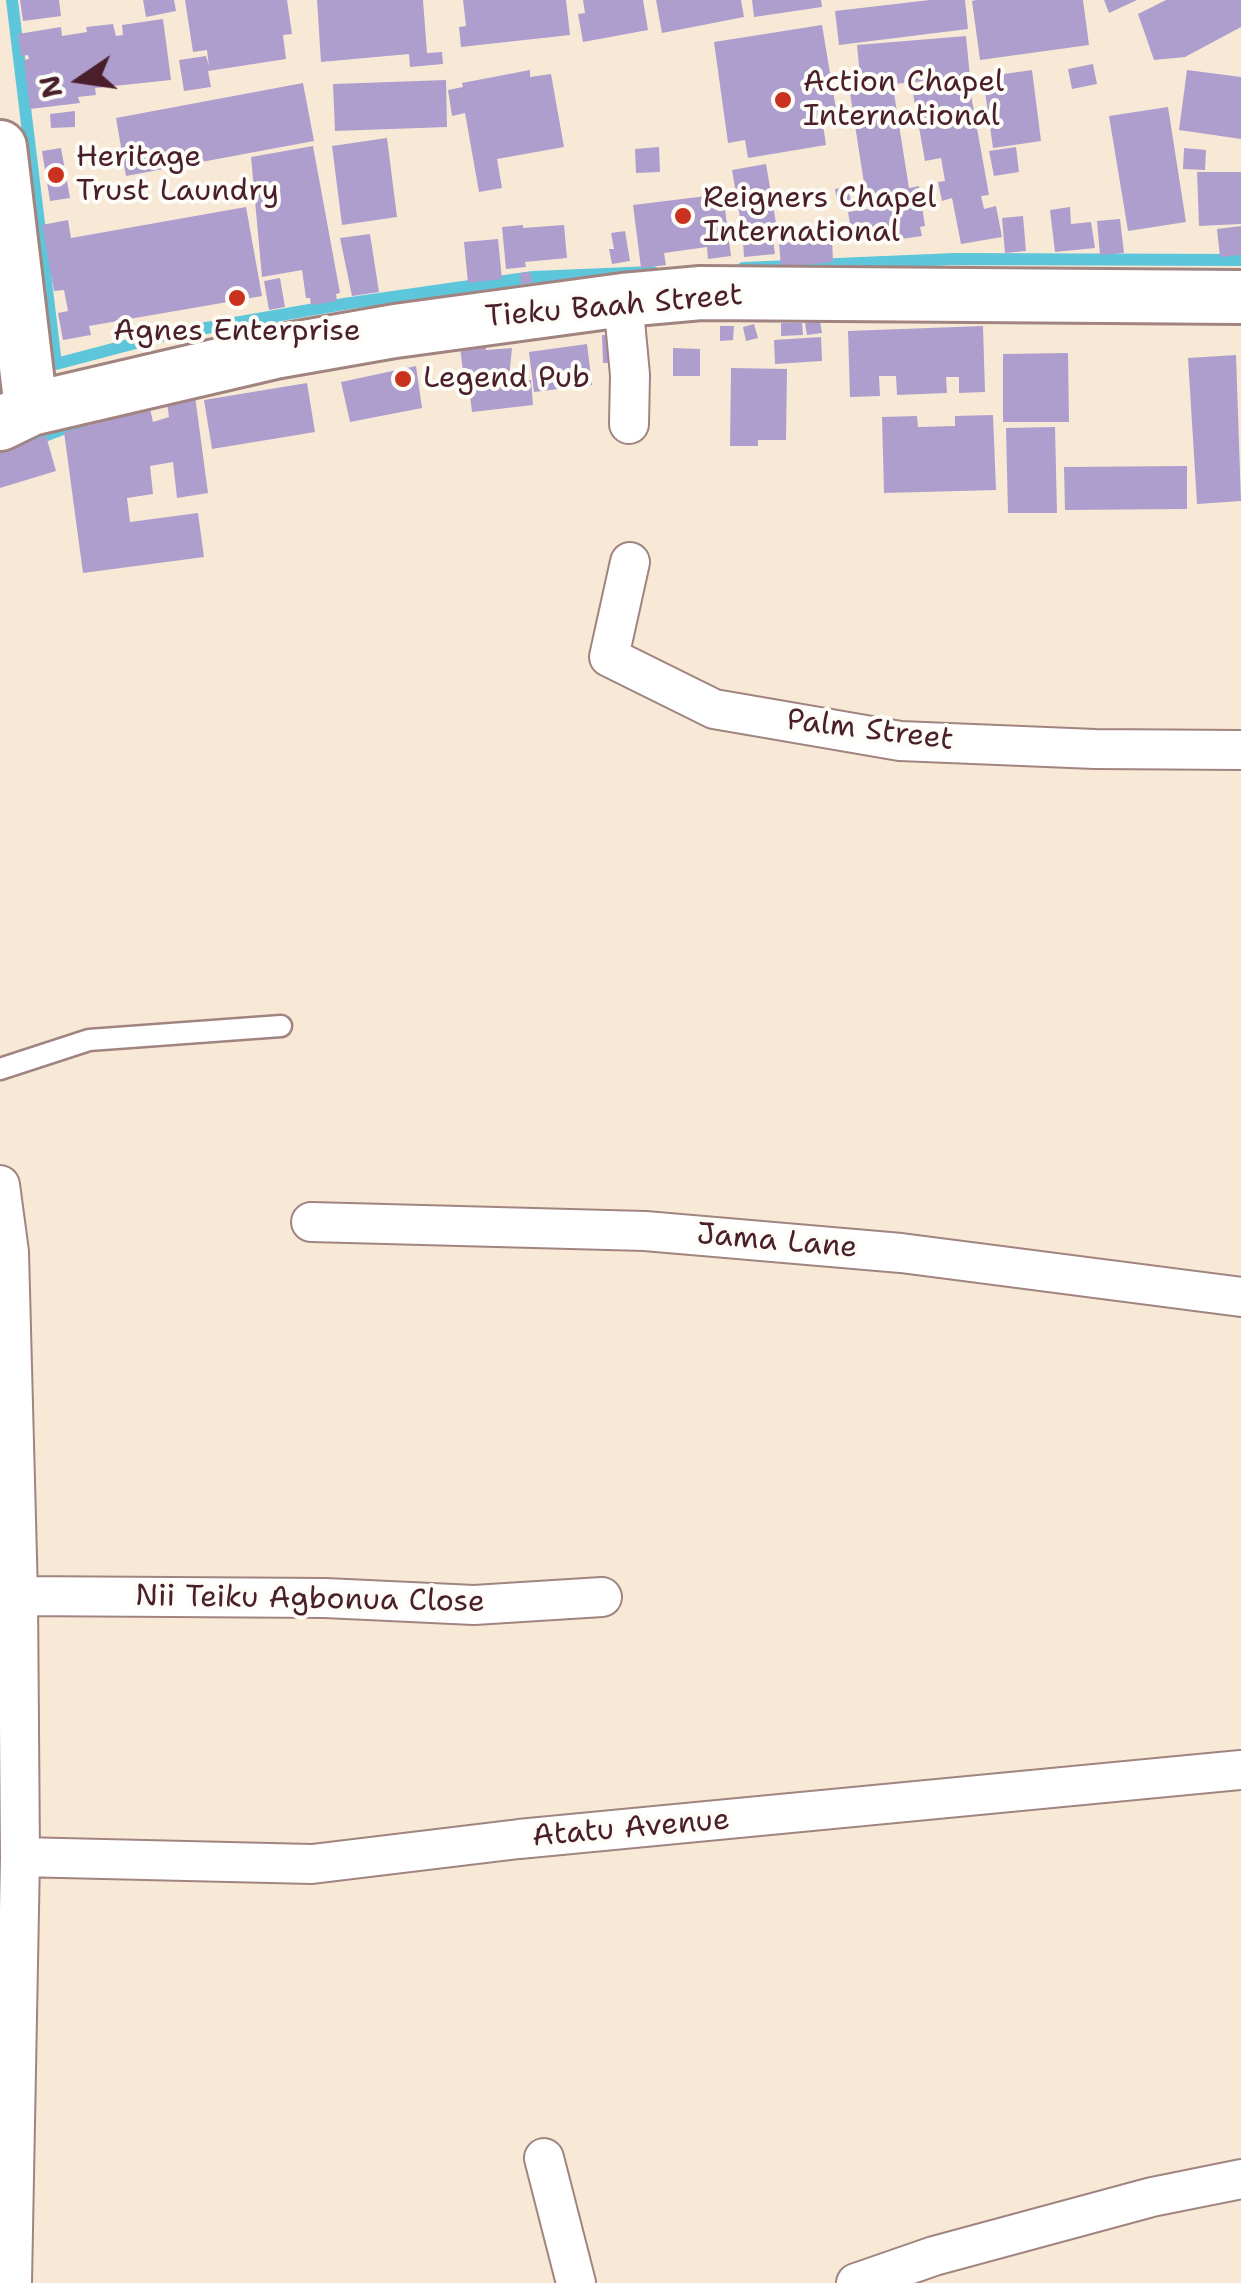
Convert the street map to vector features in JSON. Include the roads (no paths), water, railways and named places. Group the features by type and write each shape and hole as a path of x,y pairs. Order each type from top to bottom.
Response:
{"street":[{"path":"0,147 15,417"},
{"name":"Tieku Baah Street","path":"15,417 276,352 623,300 701,293 1241,297"},
{"path":"623,300 630,424"},
{"name":"Palm Street","path":"630,562 609,657 714,708 900,742 1241,750"},
{"path":"0,1185 9,1252 18,1596 20,1856 12,2283"},
{"name":"Jama Lane","path":"311,1222 645,1231 902,1253 1241,1297"},
{"name":"Nii Teiku Agbonua Close","path":"18,1596 325,1598 474,1605 602,1597"},
{"name":"Atatu Avenue","path":"20,1856 312,1864 518,1839 1241,1770"},
{"path":"544,2158 576,2283"},
{"path":"856,2283 934,2256 1152,2197 1241,2179"}],"lane":[{"path":"0,1069 88,1040 281,1026"}],"waterway":[{"path":"12,0 56,364 166,335 344,304 533,277 653,272"},
{"path":"743,268 955,259 1241,260"},
{"path":"0,453 84,421"}],"place":[{"name":"Action Chapel International","path":"783,100"},
{"name":"Heritage Trust Laundry","path":"56,175"},
{"name":"Reigners Chapel International","path":"683,216"},
{"name":"Agnes Enterprise","path":"237,298"},
{"name":"Legend Pub","path":"403,379"}]}
